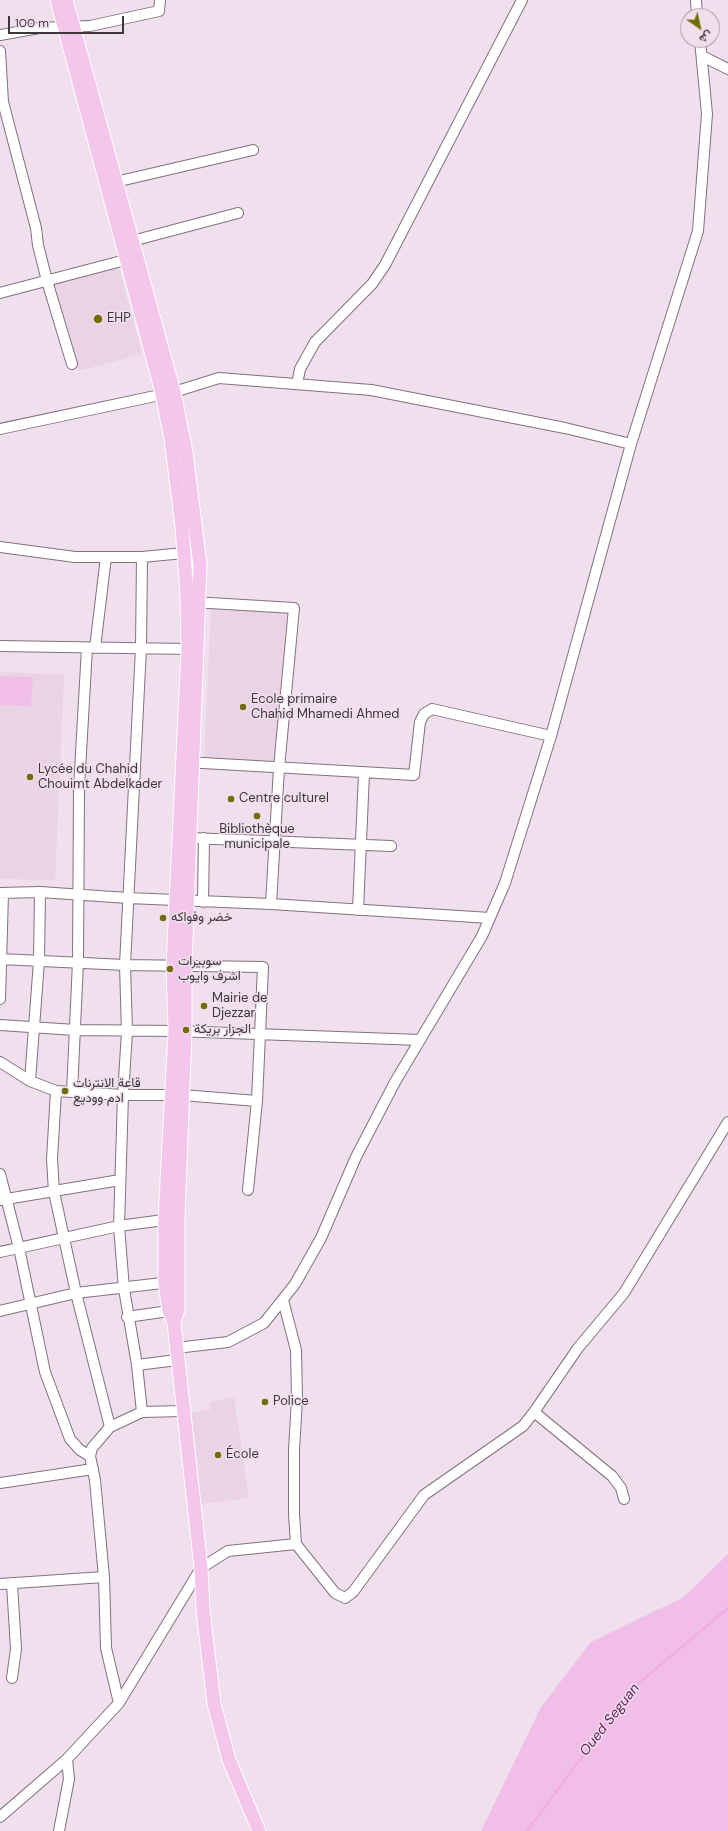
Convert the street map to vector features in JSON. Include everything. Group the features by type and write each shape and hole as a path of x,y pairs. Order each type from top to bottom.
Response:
{"main road":[{"path":"57,0 69,27"},
{"path":"66,0 69,27 131,259 160,385 168,393 186,452 198,536 200,565 193,602 188,648 187,762 190,838 182,901"},
{"path":"111,183 132,241 131,259"},
{"path":"168,393 171,438 184,553 193,602 179,966 180,1031 171,1218 171,1282 177,1354 201,1568 202,1610 214,1704 229,1760 259,1831"}],"street":[{"path":"0,35 39,28 90,26 159,11 160,0"},
{"path":"297,384 300,369 315,342 372,284 385,265 522,0"},
{"path":"137,1365 228,1342 264,1323 296,1284 321,1238 356,1157 395,1082 482,936 505,883 551,736 631,444 698,231 707,114 701,48"},
{"path":"0,51 3,102 36,228 38,245 47,281 72,364"},
{"path":"702,56 728,69"},
{"path":"111,183 253,150"},
{"path":"132,241 238,213"},
{"path":"0,293 131,259"},
{"path":"0,429 168,393 219,378 371,390 565,428 631,444"},
{"path":"0,547 76,557 142,557 184,553"},
{"path":"72,1092 78,962 79,788 91,648 106,557"},
{"path":"142,557 141,648 125,965 127,1032 123,1095 119,1226 127,1317 137,1365 142,1412"},
{"path":"193,602 294,608 279,768 271,904"},
{"path":"0,646 188,648"},
{"path":"187,762 414,775 420,722 424,714 432,709 551,736"},
{"path":"358,910 364,773"},
{"path":"190,838 391,846"},
{"path":"203,902 204,838"},
{"path":"0,999 2,893 40,892 182,901 271,904 490,918"},
{"path":"30,1081 39,961 40,892"},
{"path":"1,959 125,965 263,967 257,1101 248,1190"},
{"path":"0,1025 127,1032 180,1031 420,1040"},
{"path":"0,1062 30,1081 56,1091 123,1095 177,1095 257,1101"},
{"path":"56,1091 52,1159 54,1192 76,1293 110,1427"},
{"path":"283,1300 296,1350 297,1399 294,1450 294,1514 296,1544 336,1593 345,1598 353,1592 424,1495 523,1426 578,1348 624,1293 728,1122"},
{"path":"0,1174 3,1200 19,1248 45,1372 70,1439 80,1450 90,1456"},
{"path":"3,1200 120,1180"},
{"path":"0,1252 119,1226 171,1218"},
{"path":"0,1312 76,1293 124,1289 171,1282"},
{"path":"127,1317 174,1314"},
{"path":"119,1703 106,1648 104,1577 93,1469 90,1456 92,1448 110,1427 142,1412 183,1411"},
{"path":"534,1412 612,1476 621,1488 624,1499"},
{"path":"0,1483 93,1469"},
{"path":"0,1817 66,1759 119,1703 201,1568 228,1551 296,1544"},
{"path":"0,1584 104,1577"},
{"path":"12,1584 16,1649 12,1678"},
{"path":"59,1831 69,1779 66,1759"}],"shaded area":[{"name":"EHP","path":"118,265 142,354 78,371 54,284"},
{"name":"Ecole primaire Chahid Mhamedi Ahmed","path":"211,608 287,613 275,761 204,758"},
{"name":"Lycée du Chahid Chouimt Abdelkader","path":"0,672 64,675 55,880 0,879"},
{"path":"0,676 33,677 31,706 0,705"},
{"name":"École","path":"234,1397 249,1498 201,1504 188,1413 210,1410 210,1402"},
{"path":"728,1554 728,1831 481,1831 541,1707 591,1642 684,1597"}],"waterway":[{"name":"Oued Seguan","path":"527,1831 633,1688 728,1608"}],"place":[{"name":"EHP","path":"98,319"},
{"name":"Ecole primaire Chahid Mhamedi Ahmed","path":"243,707"},
{"name":"Lycée du Chahid Chouimt Abdelkader","path":"30,777"},
{"name":"Centre culturel","path":"231,799"},
{"name":"Bibliothèque municipale","path":"257,816"},
{"name":"خضر وفواكه","path":"163,918"},
{"name":"سوبيرات اشرف وايوب","path":"170,969"},
{"name":"Mairie de Djezzar","path":"204,1006"},
{"name":"الجزار بريكة","path":"186,1030"},
{"name":"قاعة الانترنات ادم ووديع","path":"65,1091"},
{"name":"Police","path":"265,1402"},
{"name":"École","path":"218,1455"}]}
